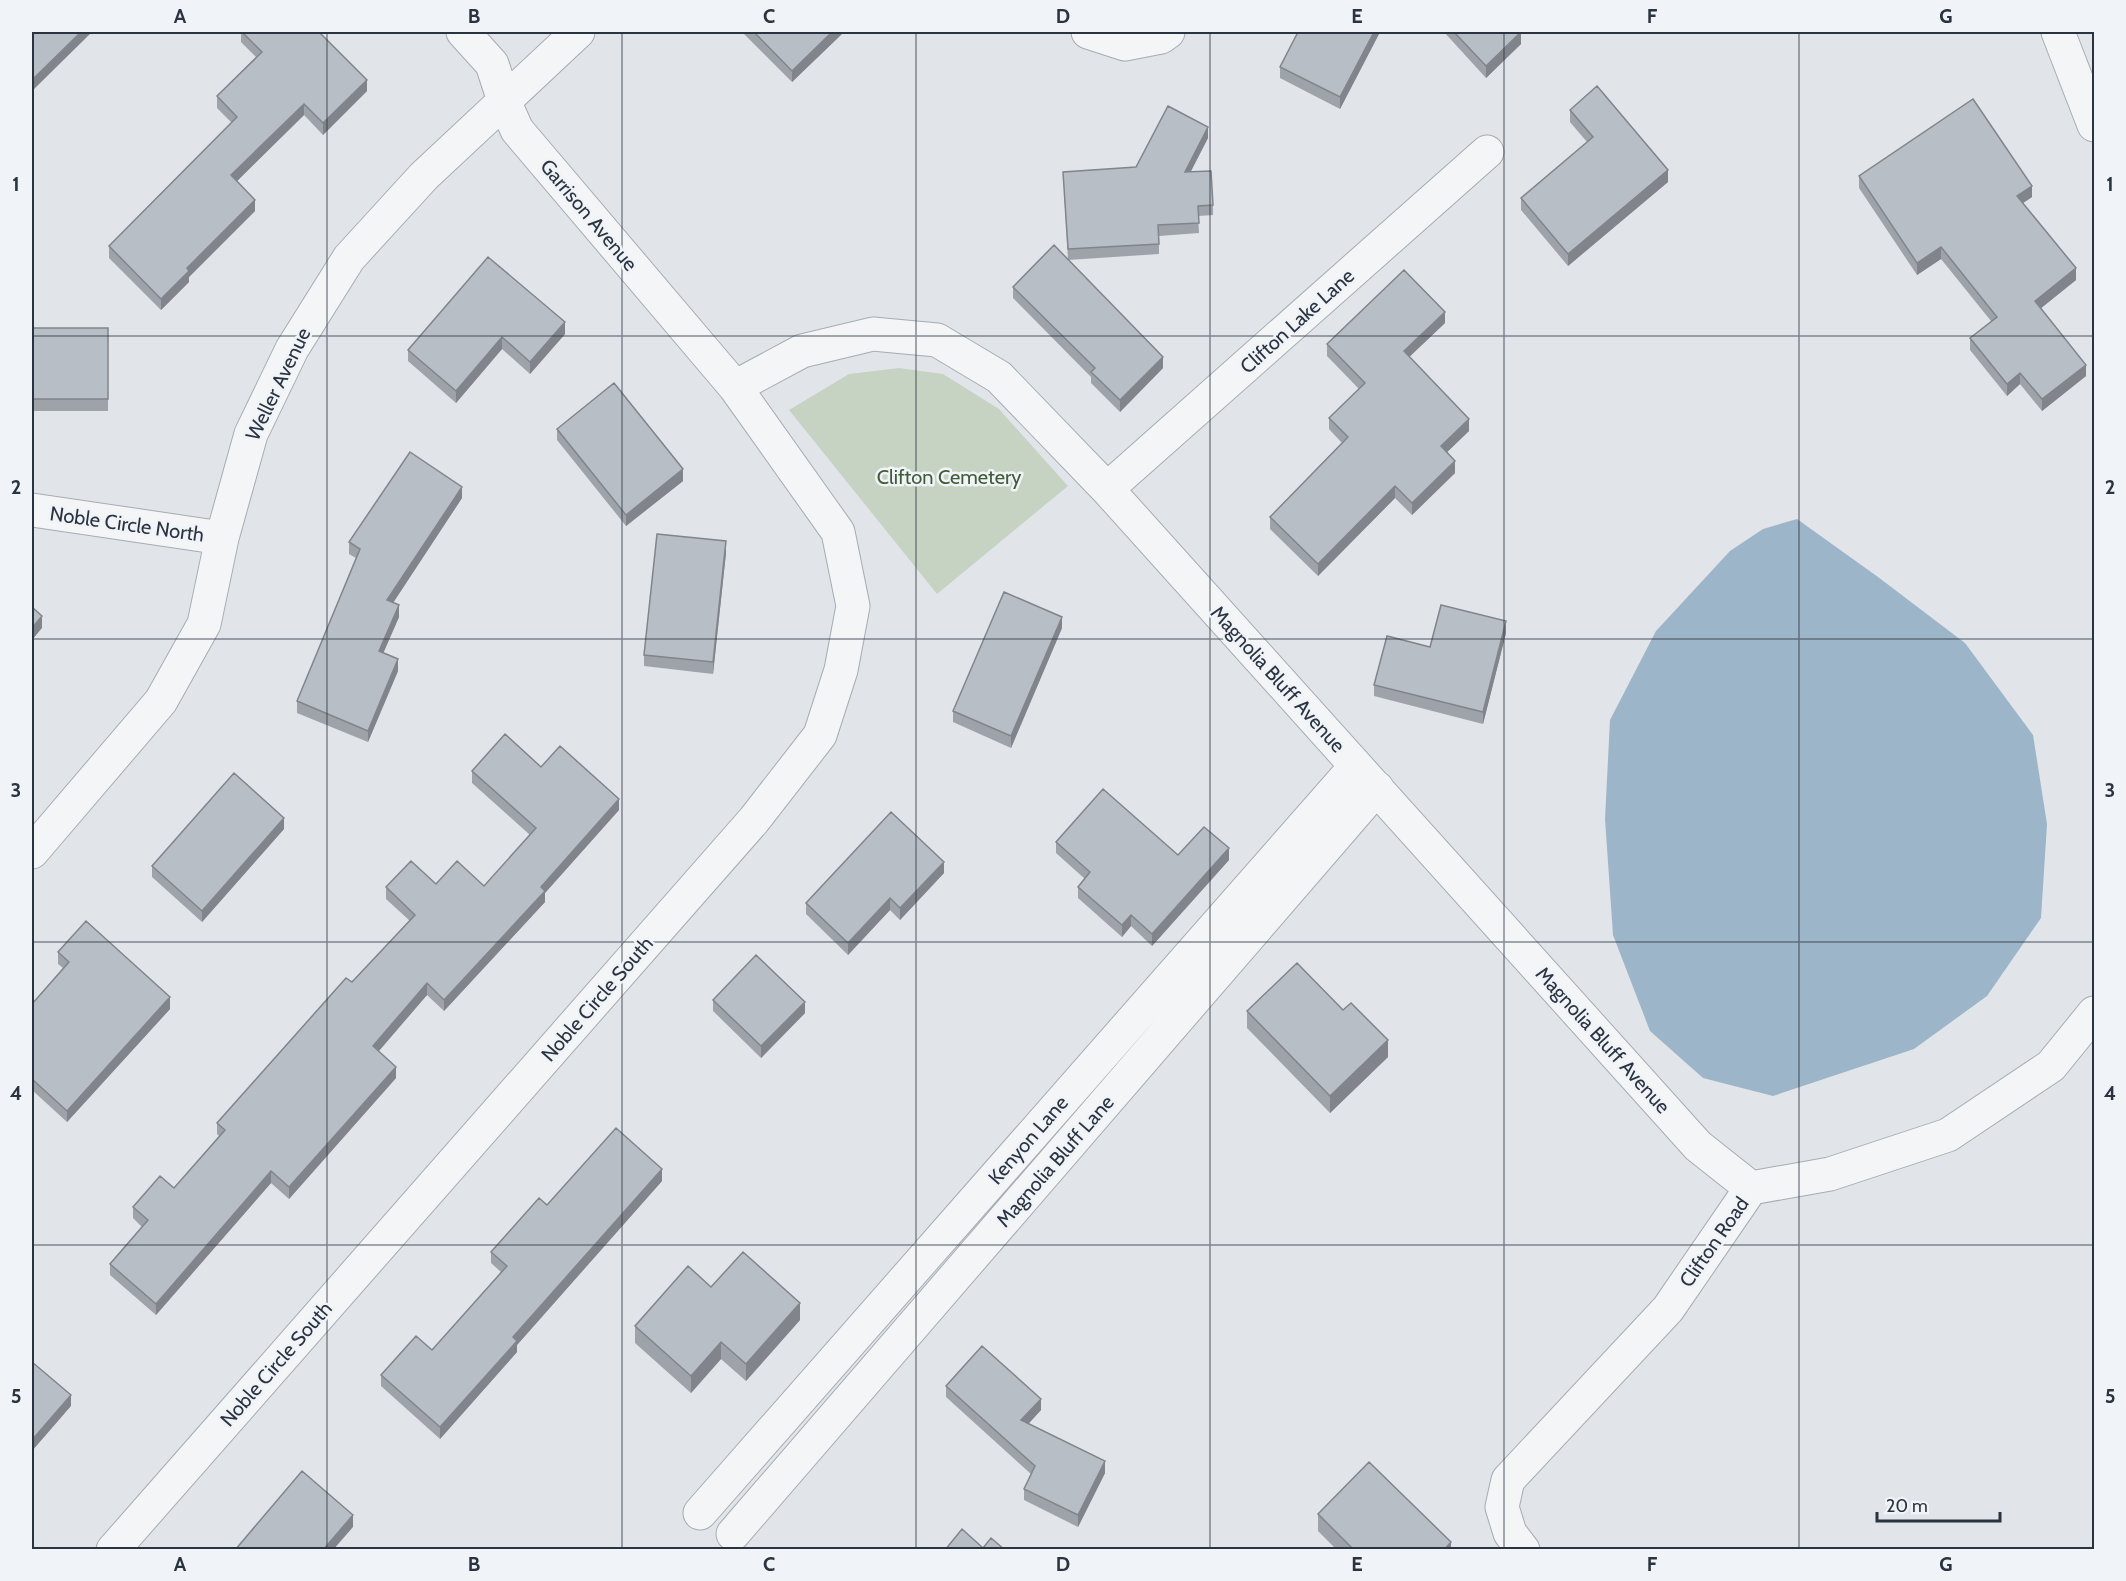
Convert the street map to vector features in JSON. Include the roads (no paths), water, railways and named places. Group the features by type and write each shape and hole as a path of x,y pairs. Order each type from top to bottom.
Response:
{"street":[{"name":"Garrison Avenue","path":"463,32 492,64 504,101 517,130 735,387"},
{"name":"Weller Avenue","path":"32,852 161,701 204,624 222,538 250,434 292,349 349,258 424,176 578,32"},
{"path":"1088,32 1125,44 1161,37 1168,32"},
{"path":"2058,32 2094,125"},
{"name":"Clifton Lake Lane","path":"1107,489 1487,152"},
{"name":"Magnolia Bluff Avenue","path":"735,387 802,351 873,334 937,340 999,377 1107,489 1698,1146 1752,1188"},
{"name":"Noble Circle South","path":"113,1550 746,829 820,735 841,670 853,606 838,532 735,387"},
{"name":"Noble Circle North","path":"32,510 222,538"},
{"name":"Kenyon Lane","path":"700,1513 1366,777"},
{"name":"Magnolia Bluff Lane","path":"733,1534 1366,777"},
{"name":"Clifton Road","path":"1523,1550 1510,1533 1502,1507 1508,1480 1668,1309 1752,1188 1830,1174 1948,1136 2051,1066 2094,1013"}],"water":[{"path":"1797,519 1965,643 2033,735 2047,824 2041,918 1987,996 1914,1049 1773,1096 1703,1078 1650,1031 1613,935 1605,819 1610,720 1656,631 1730,551 1763,529"}],"park label":[{"name":"Clifton Cemetery","path":"949,477"}]}
